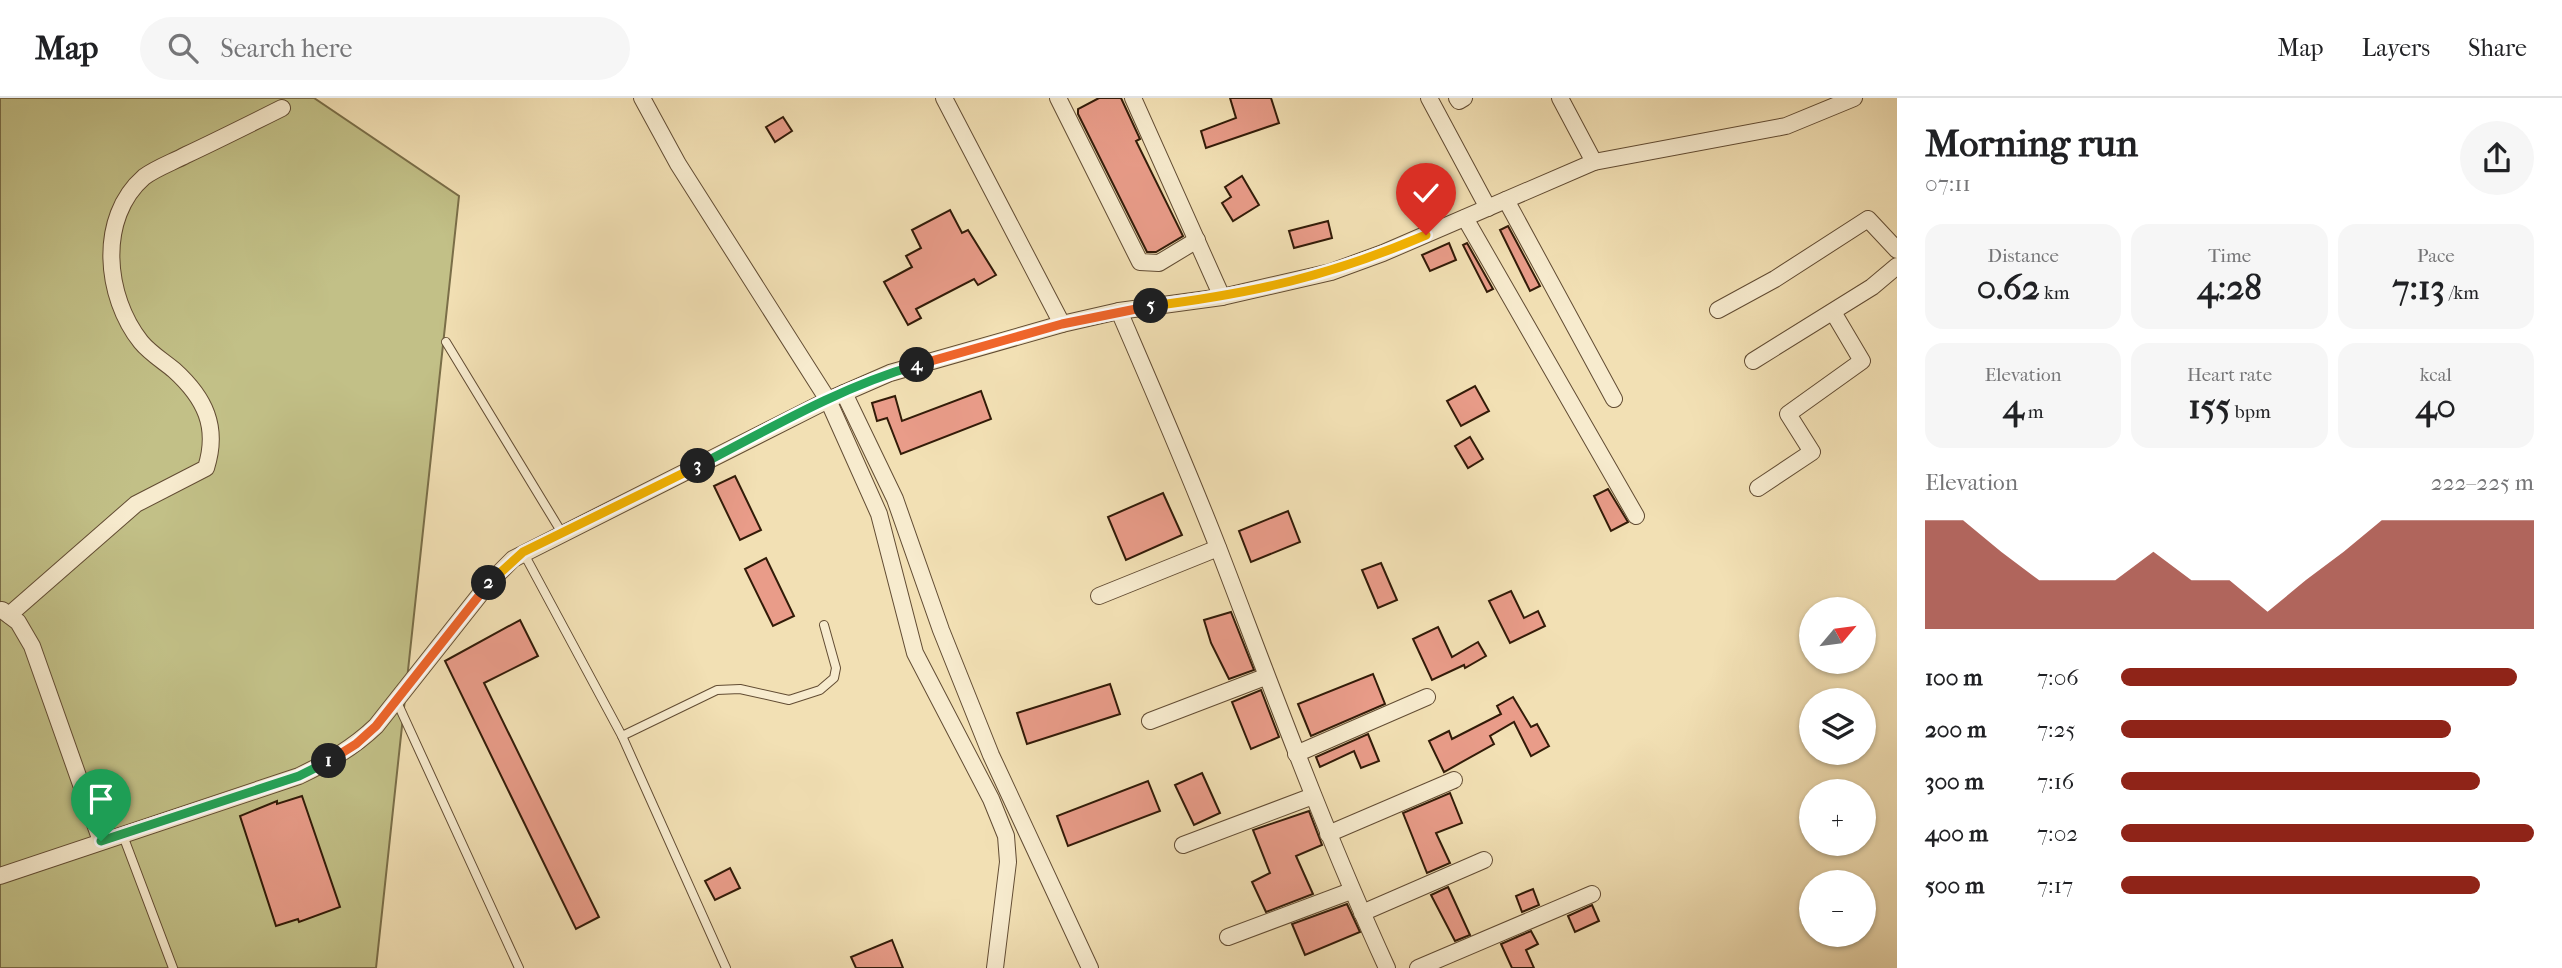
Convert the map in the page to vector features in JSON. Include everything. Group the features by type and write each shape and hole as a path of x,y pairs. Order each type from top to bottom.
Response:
{"street":[{"path":"642,98 678,164 828,400 879,514 915,653 991,799 1006,836 1008,862 995,968"},
{"path":"944,98 1062,324"},
{"path":"1058,98 1140,261 1159,263 1197,240"},
{"path":"1133,98 1223,297"},
{"path":"1429,98 1488,208"},
{"path":"1457,98 1459,101 1464,98"},
{"path":"1560,98 1594,162"},
{"path":"0,876 299,776 356,744 397,702 489,583 523,552 828,400 890,373 1062,324 1119,311 1223,297 1331,272 1594,162 1786,126 1854,98"},
{"path":"101,841 32,646 25,632 5,611 136,504 206,468 213,432 206,412 194,391 142,343 125,313 112,274 112,242 119,209 145,176 282,108"},
{"path":"1506,200 1614,399"},
{"path":"1465,218 1636,516"},
{"path":"1718,310 1775,279 1868,219 1897,250"},
{"path":"1753,361 1872,287 1897,266"},
{"path":"1119,311 1219,548 1265,677 1328,834 1387,968"},
{"path":"1758,488 1812,452 1788,414 1861,361 1833,312"},
{"path":"844,393 895,499 941,630 991,755 1090,968"},
{"path":"1099,596 1219,548"},
{"path":"1150,721 1265,677"},
{"path":"1296,754 1427,697"},
{"path":"1328,834 1454,780"},
{"path":"1183,845 1313,796"},
{"path":"1362,913 1484,860"},
{"path":"1228,937 1352,891"},
{"path":"1418,968 1592,894"}],"lane":[{"path":"446,342 562,533"},
{"path":"523,552 622,736 726,968"},
{"path":"622,736 717,690 740,689 789,699 820,690 834,678 836,668 824,625"},
{"path":"397,702 519,968"},
{"path":"122,833 173,968"}],"shaded area":[{"path":"0,98 314,98 459,196 376,968 0,968"}],"building":[{"path":"1099,98 1121,98 1140,139 1136,141 1183,236 1156,252 1147,252 1078,114 1078,109"},
{"path":"1230,98 1271,98 1279,123 1206,148 1201,131 1236,118"},
{"path":"783,117 792,131 775,142 766,127"},
{"path":"1242,176 1259,205 1233,221 1222,203 1231,197 1225,187"},
{"path":"950,210 962,233 968,230 996,275 978,285 974,279 916,309 921,318 908,325 884,282 912,267 906,256 921,248 912,230"},
{"path":"1328,221 1332,238 1294,248 1289,231"},
{"path":"1508,226 1540,286 1530,291 1500,230"},
{"path":"1449,243 1456,260 1430,271 1422,255"},
{"path":"1467,243 1493,289 1487,292 1463,245"},
{"path":"1475,386 1489,411 1461,426 1447,401"},
{"path":"981,391 991,419 901,454 887,418 877,421 872,403 895,396 902,421"},
{"path":"1470,437 1483,459 1468,468 1455,446"},
{"path":"735,476 761,530 740,540 714,486"},
{"path":"1608,489 1628,522 1611,531 1594,496"},
{"path":"1163,493 1182,535 1126,560 1108,517"},
{"path":"1288,511 1300,542 1251,562 1239,531"},
{"path":"766,558 794,616 773,626 745,569"},
{"path":"1381,563 1397,600 1378,608 1362,570"},
{"path":"1511,591 1524,618 1538,611 1545,626 1510,643 1489,601"},
{"path":"1231,612 1254,670 1229,679 1211,643 1204,620"},
{"path":"520,620 538,656 484,683 599,917 576,929 445,661"},
{"path":"1438,627 1452,657 1478,642 1486,656 1465,668 1464,665 1432,680 1413,639"},
{"path":"1373,674 1385,704 1311,736 1298,704"},
{"path":"1110,684 1120,714 1027,744 1017,713"},
{"path":"1261,690 1279,737 1251,749 1232,702"},
{"path":"1513,697 1531,727 1537,724 1549,746 1531,756 1514,722 1490,736 1494,744 1444,772 1429,741 1449,731 1452,739 1501,714 1497,706"},
{"path":"1368,734 1379,761 1361,768 1354,751 1320,767 1316,757"},
{"path":"1202,773 1220,813 1194,825 1175,785"},
{"path":"1148,781 1160,811 1068,846 1057,816"},
{"path":"1450,793 1462,823 1436,833 1450,863 1427,873 1403,813"},
{"path":"302,796 340,907 299,922 298,919 276,926 240,816 277,801 277,804"},
{"path":"1309,811 1322,845 1296,856 1313,894 1266,912 1252,882 1270,873 1253,830"},
{"path":"730,868 740,888 715,900 705,881"},
{"path":"1448,887 1470,935 1455,941 1431,895"},
{"path":"1533,889 1539,905 1522,912 1516,896"},
{"path":"1347,904 1360,932 1305,955 1292,924"},
{"path":"1592,905 1599,921 1575,932 1568,916"},
{"path":"1531,931 1538,944 1526,950 1534,968 1512,968 1501,944"},
{"path":"892,940 903,968 856,968 851,957"}],"route":[{"path":"101,841 299,776 331,760 356,744 376,726 489,583 513,559 540,543 828,400 890,373 1018,335 1119,311 1223,297 1284,285 1331,272 1426,235"}]}
